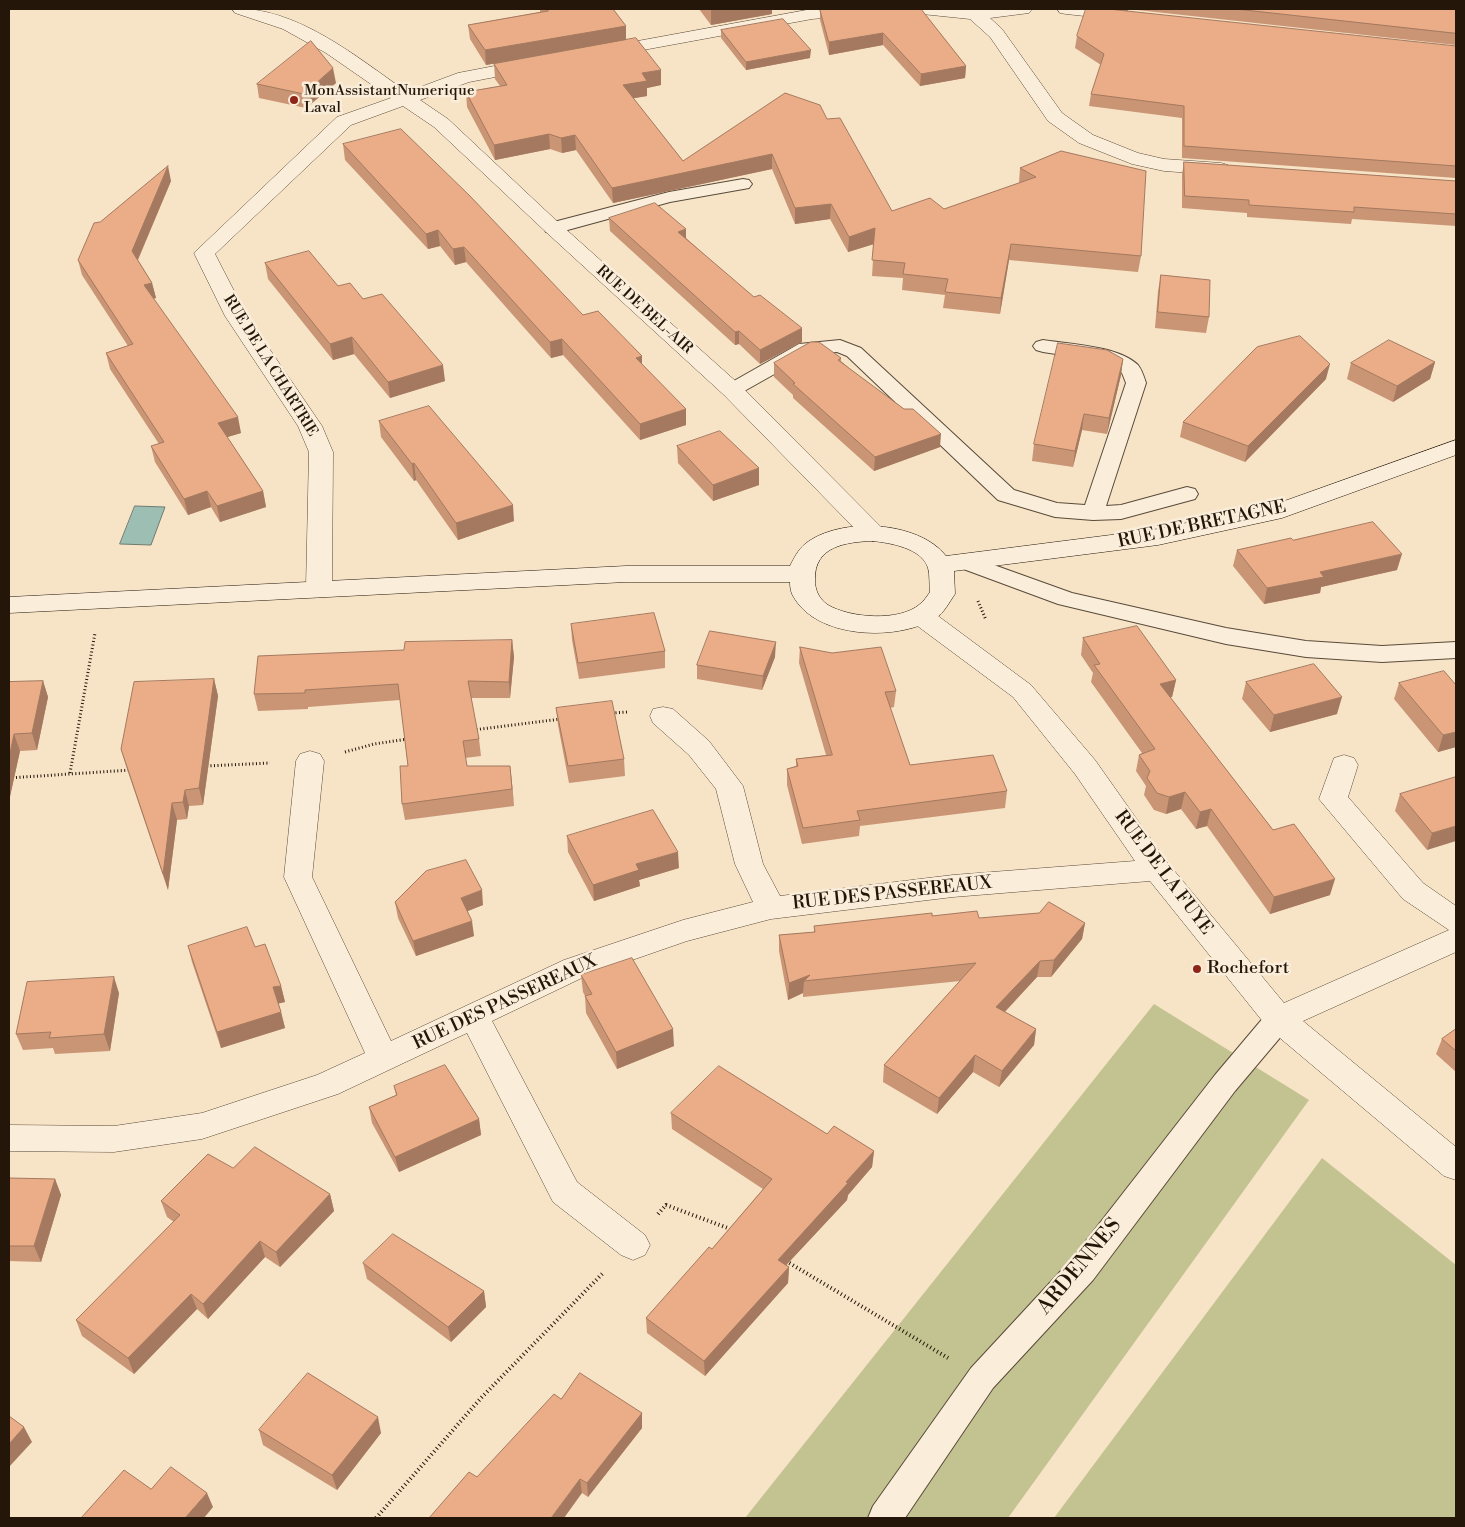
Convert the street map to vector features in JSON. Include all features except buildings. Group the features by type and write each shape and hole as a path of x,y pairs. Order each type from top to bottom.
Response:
{"street":[{"name":"RUE DE BEL-AIR","path":"241,9 289,25 358,66 403,99 441,123 553,228 732,390 873,533"},
{"path":"590,54 812,14 870,9"},
{"path":"922,9 975,14 1023,9"},
{"path":"1066,9 1144,17"},
{"path":"975,14 996,33 1055,117 1086,139 1132,158 1156,163 1242,171"},
{"path":"403,99 465,77 552,61"},
{"name":"RUE DE LA CHARTRIE","path":"319,588 321,452 310,426 236,316 204,253 344,121 403,99"},
{"name":"RUE DE BRETAGNE","path":"940,565 1158,537 1282,510 1456,447"},
{"path":"873,533 894,536 914,543 929,552 940,565 944,576 944,587 940,598 932,608 921,616 882,626 860,625 840,620 822,612 809,601 801,588 800,574 803,563 811,552 823,544 855,534 873,533"},
{"path":"9,605 626,574 800,574"},
{"name":"RUE DE LA FUYE","path":"921,616 1022,691 1085,766 1158,870 1279,1019 1456,1166"},
{"path":"664,716 699,748 729,786 748,864 771,908"},
{"path":"310,761 298,877 384,1059"},
{"path":"1344,765 1333,799 1413,891 1456,921"},
{"name":"RUE DES PASSEREAUX","path":"9,1138 114,1139 202,1126 327,1085 575,968 683,931 771,908 953,886 1158,870"},
{"path":"1279,1019 1456,939"},
{"path":"473,1016 497,1058 565,1192 633,1245"}],"lane":[{"path":"553,228 669,197 743,184"},
{"path":"732,390 806,348 840,346 854,352 1006,495 1055,510 1093,513 1121,512 1187,494"},
{"path":"1043,346 1097,355 1120,362 1132,370 1136,383 1093,513"},
{"path":"966,562 1066,599 1226,636 1306,649 1382,654 1456,650"},
{"name":"ARDENNES","path":"885,1518 982,1378 1082,1270 1225,1084 1279,1019"}],"path":[{"path":"70,773 101,600"},
{"path":"376,1518 481,1398 590,1285 633,1245 666,1205 732,1229 740,1234"},
{"path":"782,1258 982,1378"}],"shaded area":[{"path":"1154,1004 1309,1100 1008,1518 745,1518"},
{"path":"1322,1158 1456,1265 1456,1518 1054,1518"}],"water":[{"path":"135,506 165,507 151,545 120,544"}],"place":[{"name":"MonAssistantNumerique Laval","path":"294,100"},
{"name":"Rochefort","path":"1197,969"}]}
